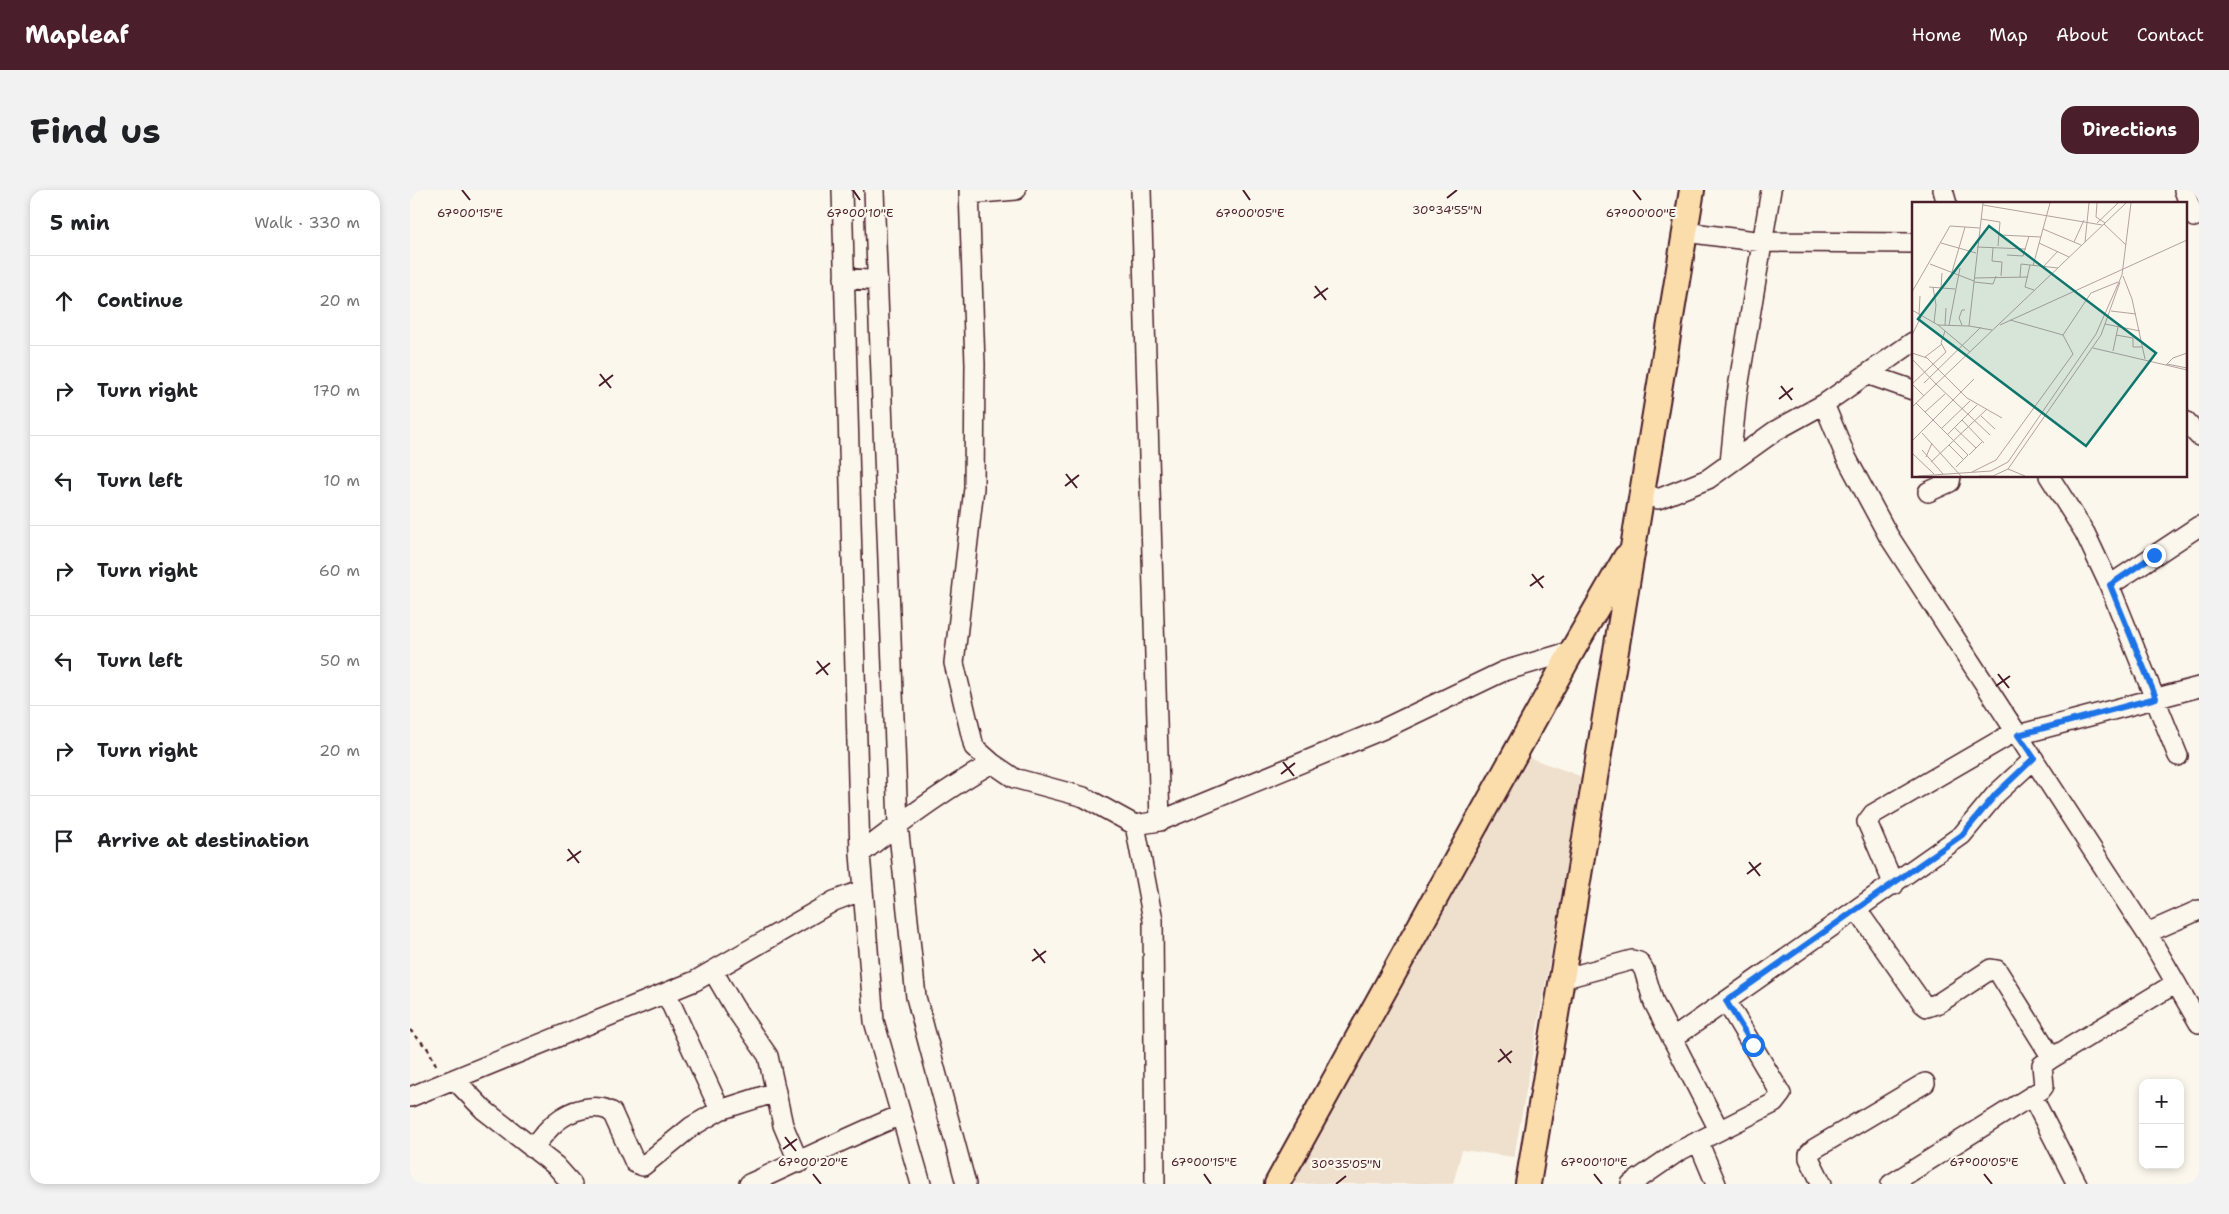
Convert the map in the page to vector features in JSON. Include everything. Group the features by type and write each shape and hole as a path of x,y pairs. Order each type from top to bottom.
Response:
{"main road":[{"path":"1528,1184 1692,190"},
{"path":"1277,1184 1572,651 1634,544"}],"street":[{"path":"842,190 860,854 874,1021 921,1184"},
{"path":"874,190 898,824 916,997 966,1184"},
{"path":"1016,190 969,192 975,364 974,488 954,663 974,747 992,763 1014,778 1084,797 1135,825 1160,821 1381,730 1504,671 1572,651"},
{"path":"1141,190 1160,821"},
{"path":"1730,463 1737,394 1771,190"},
{"path":"2184,190 2193,218"},
{"path":"1685,232 1763,242 1912,243"},
{"path":"844,278 878,281"},
{"path":"1642,492 1658,499 1708,479 1775,431 1824,404 1912,343"},
{"path":"1867,374 1912,390"},
{"path":"1824,404 1846,457 1888,535 2147,933 2199,1023"},
{"path":"2186,422 2199,436"},
{"path":"1928,492 1950,482 1951,478"},
{"path":"2050,478 2085,533 2110,585 2178,756"},
{"path":"2110,585 2199,526"},
{"path":"1894,884 1867,822 1873,814 2017,733 2199,687"},
{"path":"1672,1039 1962,835 1996,794 2034,758"},
{"path":"860,854 898,824 992,763"},
{"path":"1135,825 1153,920 1155,1184"},
{"path":"410,1097 695,981 834,901 863,890"},
{"path":"1857,910 1927,1007 1938,1003 1991,969 1997,970 2052,1058"},
{"path":"2147,933 2199,910"},
{"path":"1562,979 1632,960 1639,962 1644,970 1654,1003 1719,1130"},
{"path":"713,971 734,1007 768,1056 783,1125 799,1162"},
{"path":"1891,1184 2032,1096 2044,1086 2042,1065 2176,983"},
{"path":"666,993 720,1110"},
{"path":"1631,1184 1678,1151 1774,1102 1781,1094 1726,1001"},
{"path":"450,1081 556,1166 572,1184"},
{"path":"1822,1184 1809,1158 1809,1154 1814,1149 1925,1083"},
{"path":"532,1148 555,1122 567,1115 598,1107 612,1112 635,1162 643,1166 668,1148 691,1127 720,1110 776,1092"},
{"path":"2032,1096 2076,1183"},
{"path":"749,1184 799,1162 845,1138 901,1115"},
{"path":"1698,1141 1716,1184"}],"path":[{"path":"410,1030 428,1049 450,1081"}],"shaded area":[{"path":"1522,755 1583,777 1514,1157 1462,1150 1453,1184 1288,1184"}],"route":[{"path":"1753,1045 1726,1001 1806,947 1962,835 1996,794 2034,758 2018,735 2156,698 2110,585 2154,555"}]}
